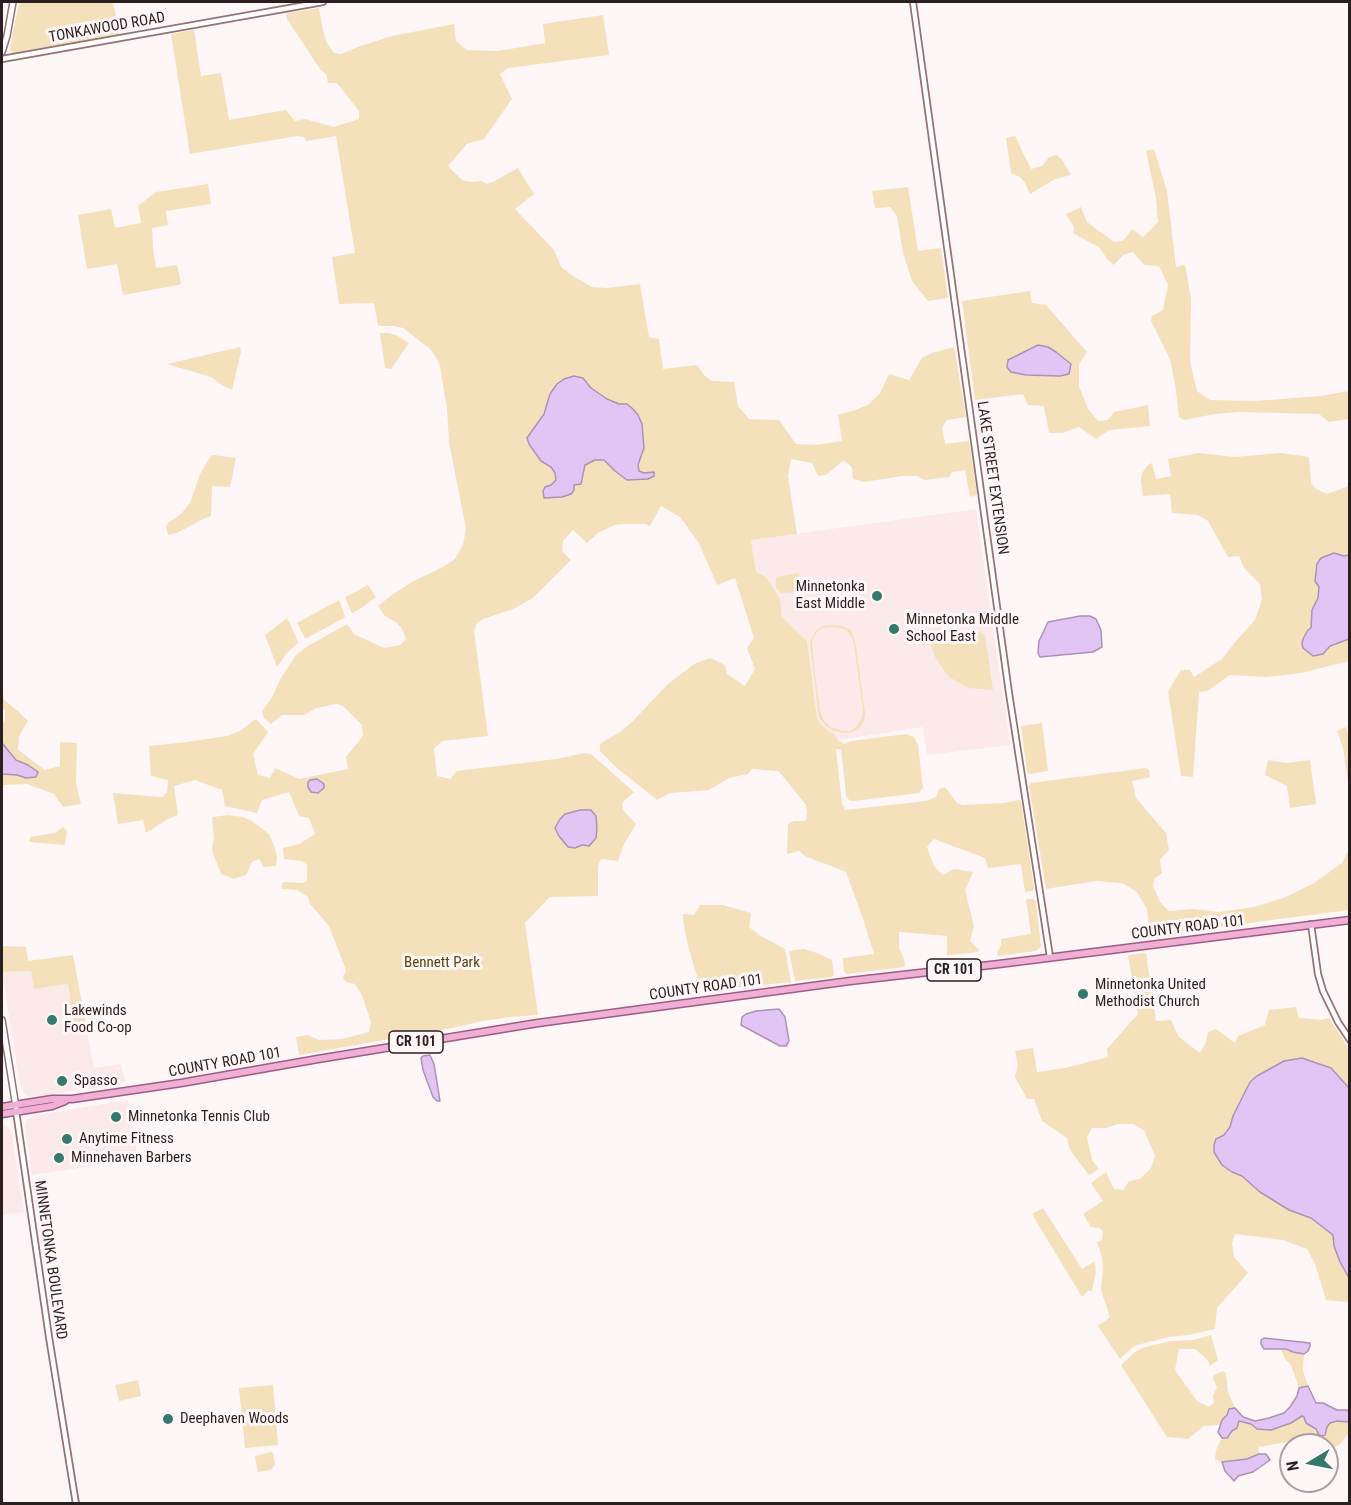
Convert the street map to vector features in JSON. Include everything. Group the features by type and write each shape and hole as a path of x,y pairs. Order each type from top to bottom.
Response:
{"main road":[{"path":"2,52 13,2"},
{"name":"COUNTY ROAD 101","path":"2,1107 52,1106 68,1100 538,1023 850,981 1350,920"},
{"name":"MINNETONKA BOULEVARD","path":"2,1020 16,1108"},
{"name":"COUNTY ROAD 101","path":"2,1114 16,1108"}],"street":[{"name":"TONKAWOOD ROAD","path":"2,59 323,2"},
{"name":"LAKE STREET EXTENSION","path":"913,2 1009,693 1050,957"},
{"path":"1311,924 1318,974 1323,991 1338,1022 1350,1040"},
{"name":"MINNETONKA BOULEVARD","path":"16,1108 29,1208 76,1503"}],"shaded area":[{"path":"1038,345 1048,347 1071,364 1069,374 1026,375 1011,372 1007,367 1008,360"},
{"path":"574,376 583,378 591,388 607,399 619,404 627,404 638,415 642,424 644,448 638,465 639,471 654,472 654,476 648,479 627,480 604,460 595,460 585,465 581,484 574,485 571,494 544,498 545,487 556,480 555,473 551,467 541,461 527,438 544,414 550,394 557,384"},
{"name":"Minnetonka Middle School East","path":"976,509 1010,745 927,755 923,727 838,740 822,726 817,718 807,641 782,617 780,599 756,573 751,540"},
{"path":"1334,553 1349,555 1349,639 1330,646 1323,654 1313,656 1303,648 1302,644 1311,628 1312,610 1318,598 1319,587 1315,581 1317,564 1321,558"},
{"path":"1090,616 1096,619 1101,630 1102,647 1093,652 1040,657 1039,641 1048,622"},
{"path":"2,743 16,760 38,772 36,777 26,778 2,774"},
{"path":"317,779 324,784 324,788 318,793 311,792 308,782"},
{"path":"591,810 596,816 596,838 589,846 568,847 555,828 565,814"},
{"path":"31,971 34,989 68,984 75,1032 87,1031 94,1068 121,1064 125,1081 122,1084 30,1097 24,1093 20,1085 2,972"},
{"path":"779,1009 785,1017 789,1041 786,1046 780,1046 741,1025 742,1017 746,1014"},
{"path":"430,1055 434,1064 440,1101 433,1097 423,1070 421,1058"},
{"path":"1302,1058 1331,1068 1349,1088 1349,1278 1334,1246 1333,1235 1311,1218 1289,1210 1260,1192 1242,1176 1222,1165 1214,1152 1216,1139 1224,1135 1230,1127 1250,1082 1284,1061"},
{"path":"128,1100 138,1159 32,1175 25,1125 27,1120 36,1115"},
{"path":"2,1123 9,1128 12,1135 24,1212 2,1215"},
{"path":"1264,1338 1310,1343 1310,1346 1304,1354 1286,1349 1264,1349 1261,1340"},
{"path":"1308,1386 1316,1403 1323,1403 1337,1410 1347,1410 1349,1422 1330,1423 1326,1433 1318,1433 1306,1423 1302,1416 1291,1423 1271,1430 1257,1429 1251,1424 1239,1421 1237,1428 1227,1438 1222,1438 1218,1432 1229,1409 1235,1408 1243,1417 1255,1421 1269,1418 1284,1413 1290,1407 1299,1388"},
{"path":"1266,1454 1270,1460 1253,1472 1238,1476 1234,1481 1225,1471 1222,1462 1247,1459"}],"green space":[{"path":"19,2 113,2 119,33 14,53 10,49"},
{"name":"Bennett Park","path":"319,8 327,43 334,53 341,54 392,36 454,24 456,41 467,50 498,51 545,43 543,24 603,15 609,55 508,68 500,74 512,99 484,139 467,144 448,166 462,180 482,181 486,184 518,168 534,194 515,209 554,250 561,267 592,287 607,288 640,284 649,337 659,339 663,369 697,365 712,381 734,382 738,406 749,419 779,420 796,444 815,445 842,441 838,415 868,405 880,393 889,374 909,380 922,358 954,347 966,417 947,420 942,427 945,444 969,441 976,495 970,497 965,470 952,472 950,477 925,480 917,476 902,476 864,482 853,479 852,468 844,460 826,475 818,476 812,463 791,459 788,476 797,534 751,540 756,572 766,577 780,599 782,617 807,641 817,718 822,726 844,744 851,741 906,734 914,737 918,745 923,788 919,793 853,801 849,800 846,795 841,749 836,749 842,804 845,810 926,801 936,797 939,789 945,787 957,803 962,805 1021,801 1034,888 1032,891 1025,892 1021,864 988,868 985,858 934,839 927,847 934,866 943,875 954,869 973,872 965,890 974,926 970,941 980,951 947,955 947,936 899,932 899,948 905,967 847,974 844,972 843,958 874,954 863,919 846,872 805,856 799,851 787,854 788,824 794,821 806,821 807,812 806,805 778,771 752,769 748,774 729,778 709,790 670,793 657,800 617,768 600,751 600,744 632,722 668,684 694,664 710,658 725,665 727,674 745,686 755,669 747,648 754,638 735,578 717,585 699,543 680,517 661,506 650,526 645,524 615,525 598,533 587,543 573,530 563,541 562,551 571,560 533,598 513,609 477,623 474,631 488,736 442,741 434,749 437,776 450,779 457,771 591,754 634,792 622,803 623,810 636,824 624,844 618,861 601,859 598,866 598,896 550,897 525,923 538,1015 477,1022 299,1055 296,1037 308,1035 319,1040 342,1039 369,1032 371,1022 362,995 355,984 346,982 343,978 346,970 329,926 310,904 308,897 297,890 281,889 283,882 303,883 307,881 307,865 302,861 284,859 283,848 299,844 315,834 309,818 299,816 289,792 262,800 257,813 225,806 222,790 195,780 174,786 178,815 146,833 143,820 118,824 113,793 162,797 167,792 168,780 151,776 149,746 227,736 240,731 254,720 257,720 268,732 253,754 258,775 270,778 275,768 299,779 348,769 346,757 363,736 362,725 343,706 337,704 317,708 304,715 282,715 271,724 264,718 262,711 297,654 347,624 354,634 384,648 400,645 406,639 402,629 385,616 378,606 412,582 455,559 463,545 466,529 449,442 447,408 440,366 436,357 429,348 403,328 378,326 374,303 339,304 332,257 355,253 336,136 306,141 304,137 298,136 190,154 171,34 194,30 201,76 221,73 229,120 286,110 295,121 305,119 334,127 359,119 359,111 337,83 328,83 326,74 320,69 287,19 286,14","holes":["591,388 619,404 627,404 642,424 644,448 638,465 639,471 644,473 648,479 627,480 601,459 585,465 574,487 562,497 544,498 543,491 556,480 555,473 551,467 541,461 529,444 547,405"]},
{"path":"1015,136 1031,169 1042,166 1049,157 1057,155 1071,175 1055,179 1030,194 1020,177 1011,173 1006,138"},
{"path":"1154,149 1167,191 1176,267 1185,265 1191,299 1190,362 1197,391 1210,400 1255,401 1321,396 1349,391 1349,419 1329,422 1319,414 1239,412 1184,420 1179,417 1170,359 1151,321 1152,316 1163,310 1168,285 1159,266 1144,265 1133,252 1123,255 1114,265 1100,248 1073,233 1074,227 1066,214 1081,207 1087,222 1114,242 1123,241 1132,229 1143,237 1158,222 1156,198 1146,151"},
{"path":"208,184 211,204 166,211 168,225 152,228 156,268 177,265 181,283 179,285 123,295 117,264 87,269 78,215 111,209 115,228 141,223 138,206 156,192"},
{"path":"908,187 918,251 941,248 948,298 928,301 912,281 903,253 897,216 890,207 875,208 872,191"},
{"path":"1030,291 1032,303 1046,305 1087,352 1079,364 1079,386 1088,409 1098,421 1108,420 1114,412 1148,405 1150,426 1109,430 1096,439 1079,427 1062,433 1049,433 1044,406 1028,405 1023,394 975,400 962,301"},
{"path":"380,333 398,336 409,343 391,369 385,368"},
{"path":"240,347 241,352 232,390 211,377 167,364"},
{"path":"1198,453 1235,457 1281,453 1309,457 1311,483 1316,489 1327,494 1349,486 1349,555 1344,556 1319,587 1318,598 1312,610 1311,628 1303,639 1323,654 1330,646 1349,639 1349,661 1301,673 1267,677 1230,675 1207,691 1199,692 1193,777 1181,776 1168,691 1181,670 1190,670 1194,677 1222,659 1255,620 1262,599 1260,584 1244,568 1239,556 1228,557 1208,521 1198,515 1172,513 1170,494 1143,496 1142,473 1148,465 1152,463 1156,479 1171,476 1168,459"},
{"path":"213,455 236,458 230,487 212,486 211,516 177,533 168,535 166,527 168,523 181,514 190,503 200,474"},
{"path":"799,573 800,581 805,586 803,592 781,593 776,588 776,577"},
{"path":"368,585 376,597 352,613 345,597"},
{"path":"339,600 344,618 305,638 297,623"},
{"path":"287,618 298,643 277,667 265,635"},
{"path":"842,626 851,630 856,646 865,713 864,721 859,728 851,732 834,731 820,719 810,642 815,632 821,627","holes":["822,628 847,630 854,645 863,710 861,720 851,731 830,727 824,721 820,711 814,667 813,638"]},
{"path":"980,632 985,635 993,690 969,688 949,677 936,659 929,640"},
{"path":"2,698 28,721 19,736 18,750 45,770 60,766 60,742 77,743 76,783 81,804 63,807 54,794 27,784 2,785 2,774 26,778 21,762 16,760 2,743 5,710 2,708"},
{"path":"1042,723 1048,771 1030,774 1027,772 1021,726"},
{"path":"1346,727 1350,741 1349,789 1343,748 1337,731"},
{"path":"1268,760 1286,763 1310,760 1316,804 1290,808 1287,786 1265,775"},
{"path":"1146,768 1149,770 1150,777 1132,781 1136,798 1166,833 1169,850 1160,860 1162,873 1155,878 1153,886 1160,902 1169,911 1194,909 1219,912 1254,907 1286,897 1314,883 1342,863 1349,849 1349,910 1150,936 1147,909 1137,892 1122,883 1096,881 1046,889 1029,786 1031,783"},
{"path":"228,815 252,821 269,834 277,856 276,866 264,867 259,859 252,862 246,875 234,879 221,874 212,848 214,839 212,817"},
{"path":"63,827 67,831 65,845 29,842 30,837 55,833"},
{"path":"1026,899 1034,899 1036,902 1041,947 1036,951 998,956 1001,939 1031,934"},
{"path":"700,905 723,905 751,913 749,927 785,949 791,982 703,991 688,946 683,920 683,914 694,915"},
{"path":"2,946 26,947 28,961 73,955 87,1031 75,1033 68,984 34,989 31,971 2,972"},
{"path":"804,949 832,960 834,975 795,981 789,951"},
{"path":"1146,953 1156,1021 1171,1020 1179,1037 1200,1053 1208,1032 1216,1029 1235,1043 1238,1036 1265,1025 1269,1010 1296,1007 1299,1018 1322,1020 1329,1018 1349,1049 1349,1088 1331,1068 1302,1058 1284,1061 1257,1076 1250,1082 1230,1127 1214,1145 1214,1152 1222,1165 1242,1176 1260,1192 1289,1210 1311,1217 1333,1235 1340,1262 1349,1278 1349,1302 1326,1300 1315,1264 1307,1249 1283,1240 1235,1234 1232,1243 1234,1257 1248,1273 1217,1308 1215,1329 1141,1344 1133,1347 1120,1359 1098,1326 1110,1317 1101,1290 1103,1268 1097,1242 1102,1240 1103,1232 1100,1228 1091,1227 1083,1214 1103,1201 1091,1183 1106,1172 1114,1189 1123,1190 1129,1181 1140,1179 1151,1168 1155,1156 1144,1130 1133,1124 1092,1128 1087,1137 1092,1160 1099,1169 1089,1175 1070,1150 1067,1138 1042,1121 1034,1099 1027,1099 1015,1077 1018,1065 1015,1051 1033,1048 1037,1072 1065,1068 1108,1057 1107,1049 1138,1014 1128,955"},
{"path":"1043,1208 1082,1269 1095,1261 1096,1272 1092,1291 1088,1291 1082,1297 1032,1214"},
{"path":"1211,1335 1218,1360 1210,1366 1208,1360 1195,1349 1179,1349 1175,1370 1197,1401 1209,1407 1214,1403 1213,1396 1217,1387 1213,1379 1214,1375 1223,1371 1226,1373 1228,1392 1235,1408 1229,1409 1219,1425 1204,1426 1188,1439 1167,1437 1121,1365 1142,1348"},
{"path":"1281,1349 1304,1354 1303,1371 1308,1386 1299,1388 1291,1365 1285,1359"},
{"path":"138,1380 141,1396 119,1401 115,1385"},
{"path":"273,1385 278,1445 245,1448 239,1388"},
{"path":"1302,1416 1318,1433 1279,1433 1279,1443 1258,1447 1259,1454 1247,1459 1222,1462 1215,1459 1216,1450 1222,1438 1227,1438 1237,1428 1239,1421 1251,1424 1258,1429 1271,1430 1291,1423"},
{"path":"1337,1421 1349,1422 1349,1433 1339,1445 1339,1433 1326,1433 1330,1423"},
{"path":"271,1452 275,1465 271,1470 258,1472 255,1456"}],"place":[{"name":"Minnetonka East Middle","path":"877,596"},
{"name":"Minnetonka Middle School East","path":"894,629"},
{"name":"Minnetonka United Methodist Church","path":"1083,994"},
{"name":"Lakewinds Food Co-op","path":"52,1020"},
{"name":"Spasso","path":"62,1081"},
{"name":"Minnetonka Tennis Club","path":"116,1117"},
{"name":"Anytime Fitness","path":"67,1139"},
{"name":"Minnehaven Barbers","path":"59,1158"},
{"name":"Deephaven Woods","path":"168,1419"}]}
